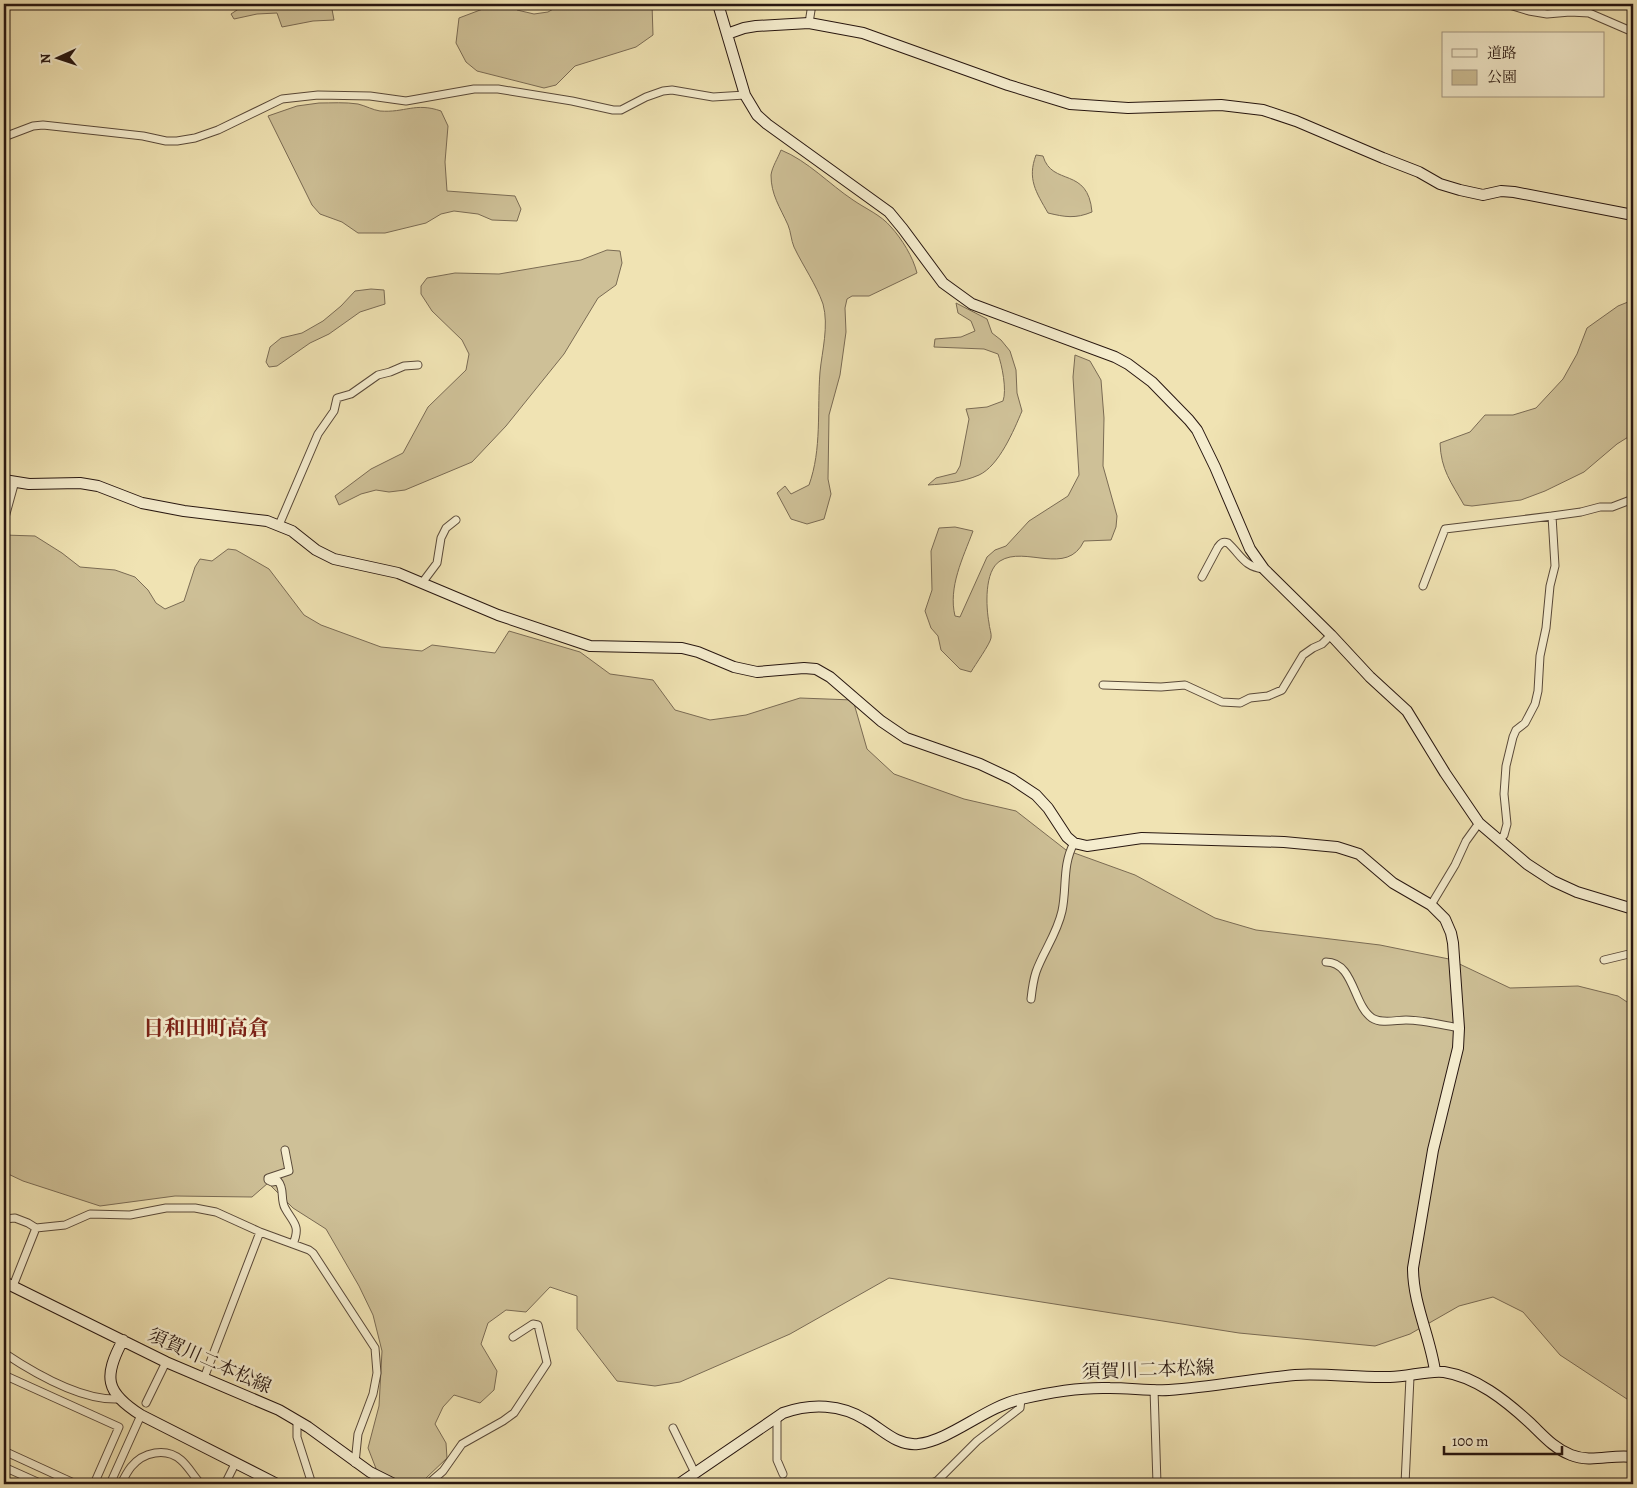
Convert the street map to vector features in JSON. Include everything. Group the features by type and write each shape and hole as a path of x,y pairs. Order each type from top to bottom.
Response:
{"street":[{"path":"718,4 745,96 757,115 889,212 904,229 932,270 943,283 958,295 972,304 1115,357 1152,382 1179,408 1196,430 1215,467 1250,549 1264,569 1331,635 1370,677 1407,711 1445,773 1479,823 1526,864 1564,887 1633,909"},
{"path":"809,22 812,4"},
{"path":"1506,4 1547,14 1589,13 1633,32"},
{"path":"727,34 756,26 809,22 863,33 1057,101 1101,108 1221,104 1256,108 1296,121 1419,172 1440,184 1460,190 1483,195 1501,191 1514,192 1633,215"},
{"path":"4,137 33,126 43,126 134,135 166,141 186,140 218,130 282,99 318,95 370,96 406,101 474,89 498,88 613,110 621,110 646,97 672,90 713,98 745,96"},
{"path":"279,525 318,434 334,411 337,398 351,394 378,375 404,366 418,365"},
{"path":"4,480 29,484 86,483 136,502 184,511 256,519 279,525 292,531 316,550 334,559 398,573 498,615 590,646 671,646 698,652 725,664 745,670 763,672 804,668 822,672 847,691 880,721 906,738 995,770 1033,793 1048,808 1066,837 1074,843 1087,846 1142,838 1284,842 1337,847 1359,854 1393,883 1431,905 1445,919 1451,933 1459,1028 1458,1048 1433,1150 1413,1268 1416,1298 1430,1342 1435,1371"},
{"path":"4,521 15,482"},
{"path":"1423,586 1445,530 1581,512 1600,507 1612,507 1633,498"},
{"path":"1499,841 1504,834 1507,824 1504,794 1506,766 1513,737 1516,730 1525,723 1535,704 1538,691 1540,656 1546,628 1550,586 1555,566 1552,516"},
{"path":"422,583 437,562 441,538 446,528 456,520"},
{"path":"1202,577 1218,547 1225,542 1249,565 1254,568 1264,569"},
{"path":"1103,685 1161,687 1185,685 1222,702 1240,703 1250,698 1268,696 1282,690 1303,655 1322,644 1331,635"},
{"path":"1431,905 1455,866 1466,841 1479,823"},
{"path":"1031,999 1036,971 1052,940 1062,912 1065,871 1074,843"},
{"path":"1604,960 1633,953"},
{"path":"1326,962 1332,962 1344,971 1361,1003 1373,1019 1380,1021 1410,1020 1459,1028"},
{"path":"285,1150 289,1171 268,1178 268,1180 272,1182 278,1181 281,1185 285,1208 296,1224 297,1235 294,1244"},
{"path":"4,1219 15,1218 36,1228 65,1225 90,1214 130,1215 166,1208 195,1208 216,1212 260,1232 308,1250 316,1257 375,1348 377,1373 374,1394 358,1434 355,1462"},
{"path":"8,1284 36,1228"},
{"path":"204,1378 260,1232"},
{"name":"須賀川二本松線","path":"8,1284 166,1362 279,1410 308,1427 355,1462 394,1484"},
{"path":"428,1484 442,1471 462,1444 514,1413 530,1392 547,1363 538,1324 533,1324 513,1337"},
{"path":"123,1340 110,1369 112,1389 124,1404 141,1415 277,1484"},
{"path":"4,1353 23,1366 86,1394 108,1400 119,1399"},
{"path":"146,1403 166,1362"},
{"name":"須賀川二本松線","path":"679,1484 783,1413 798,1408 828,1407 844,1410 865,1419 904,1444 916,1444 930,1441 1004,1403 1058,1392 1085,1388 1167,1390 1263,1378 1325,1374 1370,1378 1410,1376 1435,1371 1457,1376 1495,1393 1550,1442 1573,1456 1587,1459 1618,1456 1633,1457"},
{"path":"4,1375 119,1427 94,1484"},
{"path":"1405,1484 1410,1376"},
{"path":"1154,1389 1157,1484"},
{"path":"929,1484 937,1482 977,1441 1020,1408 1021,1399"},
{"path":"110,1484 141,1415"},
{"path":"777,1418 777,1460 783,1474"},
{"path":"297,1421 297,1437 312,1484"},
{"path":"673,1428 696,1473"},
{"path":"4,1450 76,1484"},
{"path":"121,1484 126,1474 136,1462 147,1454 161,1452 179,1458 201,1484"},
{"path":"225,1484 235,1464"},
{"path":"4,1466 42,1484"}],"green space":[{"path":"246,4 331,4 334,20 313,21 282,27 277,13 257,14 234,19 231,14"},
{"path":"496,4 521,4 517,10 534,14 548,12 562,4 652,4 653,35 636,47 575,66 556,85 544,88 477,71 466,62 456,43 459,18"},
{"path":"319,103 358,104 380,111 424,107 441,111 448,126 445,162 447,191 515,196 521,209 517,221 492,220 478,214 454,211 441,214 426,223 385,233 358,233 342,222 320,214 312,205 268,116 297,106"},
{"path":"781,150 800,160 844,194 887,223 907,248 917,273 869,296 852,296 847,299 845,308 846,332 840,375 829,415 828,479 831,494 824,519 807,524 791,519 777,493 785,486 791,494 809,485 813,471 816,458 825,312 813,282 794,247 789,228 776,201 771,175"},
{"path":"1036,155 1043,156 1054,171 1077,182 1084,188 1089,198 1092,212 1070,217 1048,213 1034,185 1032,171"},
{"path":"607,250 620,251 622,263 616,285 598,298 564,354 506,426 472,462 405,490 389,492 376,490 361,494 339,505 335,496 371,469 403,453 428,407 466,370 469,354 462,340 432,311 421,294 421,286 427,278 455,273 499,274 581,260"},
{"path":"384,290 385,304 360,312 329,334 310,343 277,366 269,367 266,362 270,347 281,338 302,333 323,321 355,291"},
{"path":"1633,300 1633,434 1617,444 1584,472 1545,491 1521,500 1472,506 1464,505 1442,461 1440,443 1470,432 1485,415 1513,415 1536,408 1563,379 1577,354 1587,328 1618,306"},
{"path":"956,303 987,319 992,333 1010,351 1016,370 1017,393 1022,411 1005,447 993,464 986,470 979,475 960,481 928,485 936,478 956,473 960,466 969,419 966,409 987,407 1003,401 1004,396 1004,378 998,354 984,349 934,347 935,339 961,337 975,331 971,321 958,313"},
{"path":"1075,355 1090,361 1101,380 1104,418 1103,466 1117,516 1116,527 1111,540 1084,541 1077,552 1067,557 1045,559 1021,556 1010,557 1000,561 991,573 987,590 990,641 971,672 960,669 941,650 938,636 931,628 925,611 932,590 931,551 939,528 955,527 973,531 961,562 953,594 955,616 960,617 987,557 995,550 1006,546 1029,521 1068,496 1079,475 1073,377"},
{"path":"4,535 35,536 80,567 115,570 135,577 148,590 156,603 165,609 184,601 195,567 200,559 212,561 228,549 236,550 269,569 304,615 321,625 381,647 422,651 432,645 495,653 509,631 580,652 610,674 653,680 675,710 710,720 746,715 800,698 853,700 867,749 894,774 964,799 1016,811 1066,850 1135,875 1215,918 1256,930 1380,945 1449,959 1510,988 1578,986 1618,996 1633,1006 1633,1403 1560,1355 1523,1312 1493,1297 1459,1306 1410,1334 1375,1346 1239,1333 889,1278 790,1334 680,1382 655,1386 617,1381 577,1329 577,1296 550,1287 526,1312 506,1310 488,1323 481,1344 497,1371 494,1390 480,1403 454,1395 443,1407 435,1424 446,1443 447,1458 425,1479 413,1481 411,1484 382,1484 368,1448 379,1406 382,1351 373,1315 359,1286 326,1229 293,1208 268,1183 252,1197 175,1196 100,1206 23,1181 4,1172"}],"district":[{"name":"日和田町高倉","path":"206,1028"}]}
